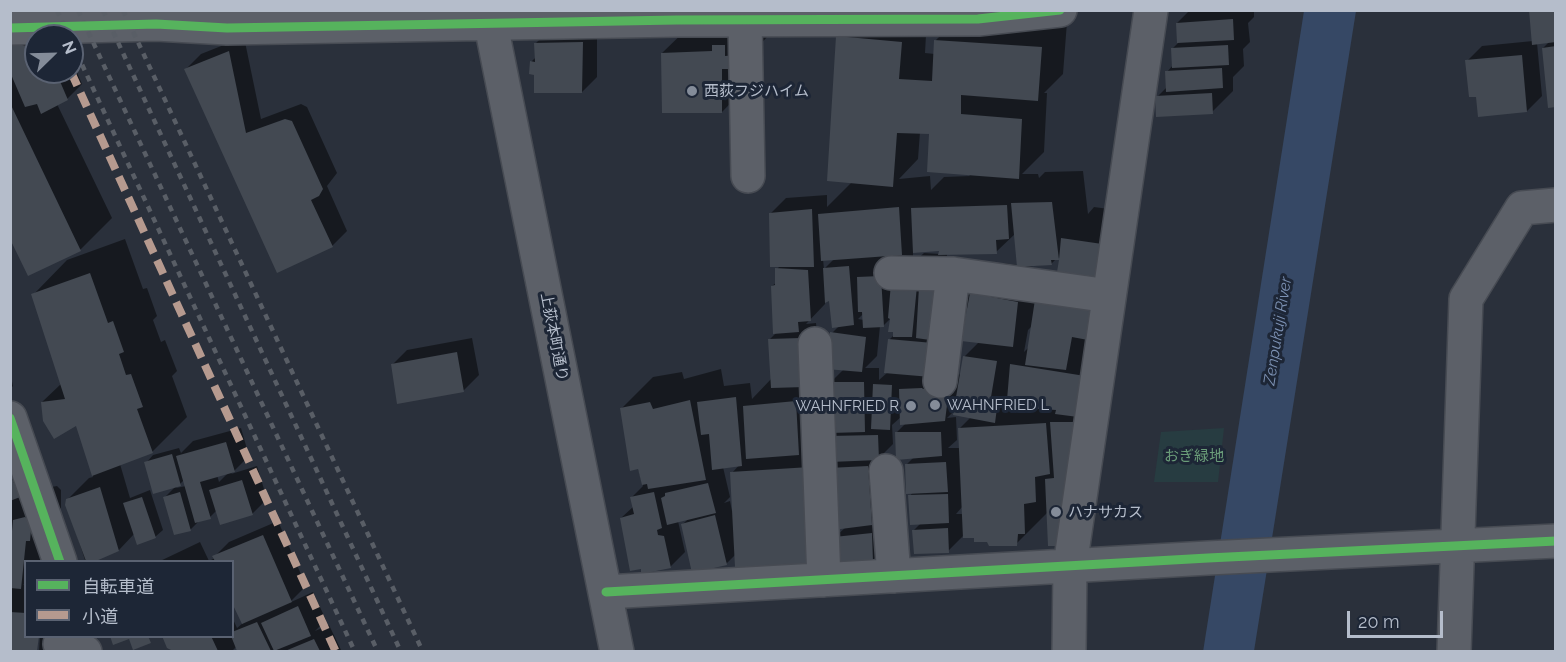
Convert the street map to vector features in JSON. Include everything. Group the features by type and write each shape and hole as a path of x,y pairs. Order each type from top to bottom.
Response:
{"street":[{"path":"10,28 156,24 204,19 678,15 745,21 978,19 1060,10"},
{"path":"1068,651 1070,566 1151,10"},
{"name":"上荻本町通り","path":"489,17 617,651"},
{"path":"745,21 748,176"},
{"path":"1454,651 1466,300 1522,208 1556,205"},
{"path":"891,273 953,274 1109,296"},
{"path":"940,381 953,274"},
{"path":"815,344 824,580"},
{"path":"12,428 60,560"},
{"path":"886,471 894,576"},
{"path":"606,592 1215,558 1556,542"}],"green space":[{"name":"おぎ緑地","path":"1224,428 1218,482 1154,482 1161,432"}],"water":[{"name":"Zenpukuji River","path":"1304,11 1356,11 1254,651 1203,652"}],"building":[{"path":"1529,10 1556,10 1556,42 1532,45"},
{"path":"1233,19 1234,40 1177,43 1176,23"},
{"path":"836,36 902,42 899,79 932,81 934,40 1042,47 1038,101 961,95 961,114 1022,119 1019,179 927,172 929,134 897,133 893,187 827,181"},
{"path":"10,41 24,46 24,84 61,84 68,100 41,114 37,104 25,107 10,72"},
{"path":"583,42 582,93 534,93 534,75 529,74 530,61 535,62 534,43"},
{"name":"西荻フジハイム","path":"712,45 725,45 725,56 737,55 737,69 722,69 722,113 662,113 661,53 712,51"},
{"path":"1228,45 1229,65 1172,68 1171,48"},
{"path":"1556,46 1556,107 1548,108 1542,48"},
{"path":"229,51 246,133 285,119 292,121 323,189 319,196 311,200 333,247 277,273 184,69"},
{"path":"1522,55 1527,112 1478,117 1476,97 1469,97 1465,60"},
{"path":"1222,68 1223,88 1166,92 1165,71"},
{"path":"1212,93 1213,114 1156,117 1155,96"},
{"path":"10,103 81,251 28,276 10,239"},
{"path":"1052,202 1059,260 1051,260 1052,265 1017,267 1011,203"},
{"path":"1007,205 1009,239 996,240 997,254 938,255 939,251 913,253 911,208"},
{"path":"899,207 902,255 821,261 818,214"},
{"path":"812,209 814,267 770,267 769,213"},
{"path":"1061,238 1109,245 1099,277 1057,272"},
{"path":"849,266 854,325 832,328 829,301 825,303 823,268"},
{"path":"775,268 808,270 811,321 798,322 799,332 773,334 771,286 775,285"},
{"path":"90,273 108,323 113,321 124,352 119,354 126,375 131,374 143,407 137,409 153,453 92,476 76,426 54,439 43,421 41,402 65,399 31,294"},
{"path":"881,276 884,327 863,328 862,312 858,312 857,277"},
{"path":"891,283 917,286 912,337 893,337 893,332 888,332"},
{"path":"919,287 940,292 937,341 916,338"},
{"path":"970,293 1018,302 1013,347 961,341"},
{"path":"1036,293 1092,299 1088,340 1072,337 1066,370 1025,365"},
{"path":"830,332 866,337 862,372 826,369"},
{"path":"801,338 805,387 771,388 768,339"},
{"path":"888,339 933,343 931,377 884,373"},
{"path":"457,352 464,392 397,404 391,364"},
{"path":"963,356 997,361 991,397 998,400 995,423 953,415"},
{"path":"1010,364 1085,376 1078,417 1055,414 1056,410 1024,408 1025,401 1007,400"},
{"path":"829,382 864,382 865,432 830,433"},
{"path":"873,384 892,385 890,430 871,429"},
{"path":"899,389 949,389 945,421 900,425"},
{"path":"736,397 742,466 712,470 709,434 701,435 697,402"},
{"path":"690,400 706,480 648,489 647,484 642,485 638,469 630,471 620,408 650,402 653,409"},
{"path":"796,401 799,455 746,459 743,406"},
{"name":"ハナサカス","path":"1050,422 1078,422 1059,546 1048,546 1045,479 1054,478"},
{"path":"1046,423 1050,474 1035,477 1036,502 1024,504 1025,534 1018,534 1017,546 989,546 987,542 974,542 974,538 963,538 958,428"},
{"path":"895,432 941,432 942,456 896,460"},
{"path":"878,435 879,460 830,462 829,436"},
{"path":"226,442 235,472 200,482 211,519 195,523 176,456"},
{"path":"172,454 181,486 153,494 144,462"},
{"path":"946,462 948,492 906,494 905,464"},
{"path":"868,466 872,525 833,530 829,468"},
{"path":"810,467 814,549 803,568 738,571 738,567 735,567 730,472"},
{"path":"10,474 20,497 10,501"},
{"path":"242,480 253,515 220,525 209,490"},
{"path":"708,483 716,513 667,525 661,498 665,496 665,493"},
{"path":"100,487 119,551 98,560 86,560 65,505 66,499"},
{"path":"180,492 191,531 174,535 163,497"},
{"path":"654,492 662,528 657,530 658,535 664,536 671,568 641,574 641,569 630,571 620,518 634,514 630,497"},
{"path":"948,494 949,523 910,525 908,495"},
{"path":"142,497 156,538 137,545 123,503"},
{"path":"715,515 727,565 692,573 681,524"},
{"path":"25,517 30,521 30,541 26,541 21,589 10,588 10,531 12,531 13,520"},
{"path":"948,528 949,553 914,554 912,530"},
{"path":"872,533 873,562 840,566 834,537"},
{"path":"263,535 292,602 242,624 234,607 234,560 214,560 212,556"},
{"path":"298,606 311,636 274,651 261,623"},
{"path":"10,612 24,613 24,638 39,638 37,651 10,651"},
{"path":"257,622 271,651 237,651 232,638 234,638 234,631"},
{"path":"111,638 149,638 151,643 133,650 129,639 113,645"},
{"path":"163,638 212,638 218,651 173,651 167,648"},
{"path":"314,639 320,651 285,651"}],"railway":[{"path":"57,10 63,24"},
{"path":"78,10 378,652"},
{"path":"103,10 401,652"},
{"path":"123,10 423,652"},
{"path":"84,69 355,652"}],"marked path":[{"path":"76,84 336,652"}],"cycle path":[{"path":"10,28 156,24 227,28 677,20 978,19 1060,10"},
{"path":"10,418 59,560"},
{"path":"606,592 1556,541"}],"place":[{"name":"西荻フジハイム","path":"692,91"},
{"name":"WAHNFRIED L","path":"935,405"},
{"name":"WAHNFRIED R","path":"911,406"},
{"name":"ハナサカス","path":"1056,512"}]}
